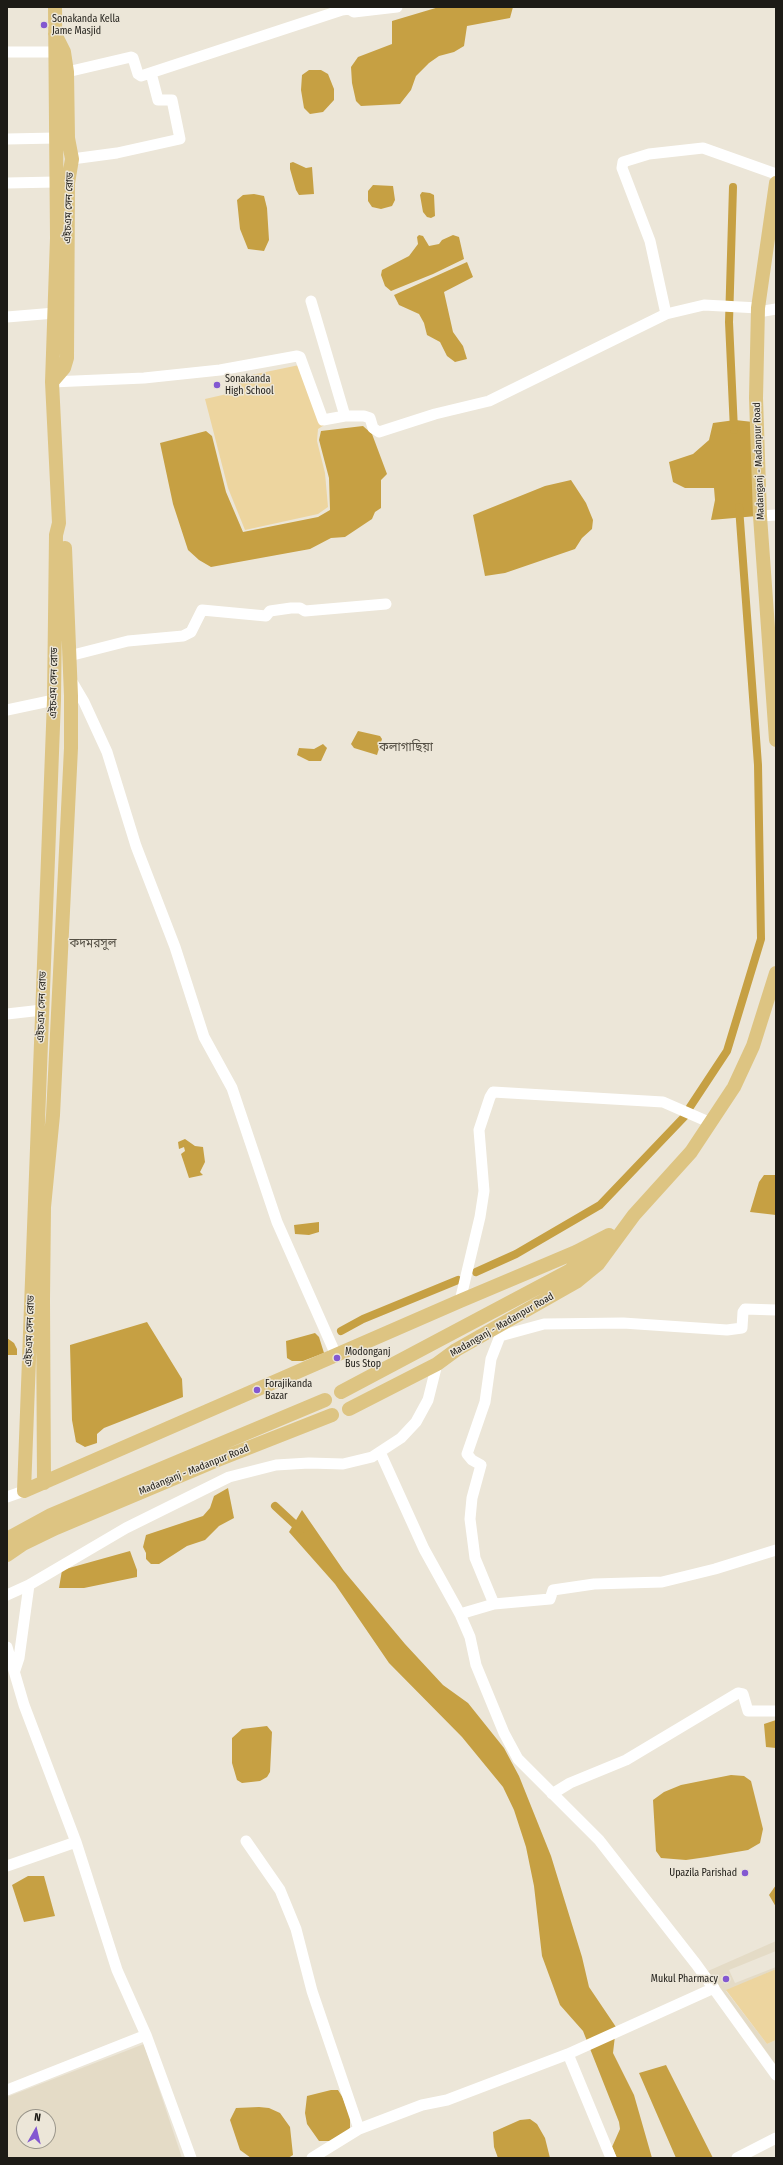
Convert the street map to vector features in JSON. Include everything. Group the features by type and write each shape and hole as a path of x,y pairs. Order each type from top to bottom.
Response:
{"main road":[{"name":"এইচএম সেন রোড","path":"24,1491 54,700 56,535 59,523 52,382 57,238 54,52 55,7"},
{"name":"এইচএম সেন রোড","path":"52,382 64,368 67,358 68,182 72,159 68,138 67,72 64,52 54,32"},
{"name":"Madanganj - Madanpur Road","path":"776,183 756,309 756,398 760,516 776,740"},
{"name":"এইচএম সেন রোড","path":"44,1483 44,1207 53,1115 59,1008 58,988 71,748 64,535 59,523"},
{"path":"54,669 69,668"},
{"name":"Madanganj - Madanpur Road","path":"349,1409 437,1364 456,1350 576,1282 601,1260 634,1215 691,1152 734,1087 753,1046 776,973"},
{"name":"Madanganj - Madanpur Road","path":"341,1392 569,1271 634,1215"},
{"path":"24,1491 576,1252 609,1235"},
{"name":"Madanganj - Madanpur Road","path":"53,1521 325,1400"},
{"name":"Madanganj - Madanpur Road","path":"53,1521 332,1415"},
{"path":"7,1539 53,1521"},
{"path":"7,1555 53,1521"}],"street":[{"path":"67,72 131,57 133,58 138,74 141,76 342,10 349,9 354,12 397,7"},
{"path":"7,52 54,52"},
{"path":"72,159 117,153 180,139 172,100 158,100 151,72"},
{"path":"7,139 56,138"},
{"path":"666,314 650,241 622,168 623,162 649,154 702,148 776,174"},
{"path":"7,183 56,182"},
{"path":"311,301 345,416"},
{"path":"52,382 144,378 220,370 297,356 300,357 323,420 345,416 364,416 370,418 373,428 379,432 435,414 489,401 666,314 704,305 776,309"},
{"path":"7,317 55,313"},
{"path":"760,516 776,515"},
{"path":"336,1355 277,1222 232,1088 204,1037 175,947 136,846 107,752 69,668 128,641 183,636 191,632 202,610 266,616 270,611 291,608 300,608 305,610 386,604"},
{"path":"7,710 54,700"},
{"path":"7,1014 42,1010"},
{"path":"460,1301 480,1217 484,1191 479,1130 490,1096 493,1092 663,1102 711,1123"},
{"path":"494,1604 475,1558 470,1519 472,1498 481,1465 467,1454 484,1402 492,1359 500,1336 544,1324 623,1323 727,1330 742,1328 743,1312 745,1309 776,1310"},
{"path":"7,1595 29,1585 126,1528 229,1477 276,1465 309,1463 343,1464 372,1457 401,1438 416,1422 428,1400 437,1364"},
{"path":"380,1452 424,1549 460,1614 470,1637 476,1665 518,1760 599,1840 714,1988 776,2075"},
{"path":"7,1497 24,1491"},
{"path":"460,1614 494,1604 550,1599 553,1590 594,1584 662,1582 715,1569 776,1550"},
{"path":"15,1670 20,1658 29,1585"},
{"path":"7,1647 15,1670 24,1705 76,1842 117,1970 146,2035 190,2158"},
{"path":"552,1794 570,1783 626,1760 738,1693 744,1694 748,1711 776,1711"},
{"path":"246,1841 280,1890 296,1929 312,1991 359,2129"},
{"path":"7,1866 76,1842"},
{"path":"312,2158 359,2129 422,2105 447,2100 568,2054 714,1988"},
{"path":"7,2090 146,2035"},
{"path":"568,2054 611,2158"},
{"path":"738,2158 776,2138"}],"shaded area":[{"path":"439,7 513,7 510,18 467,26 464,46 454,52 439,56 429,63 416,76 411,90 400,104 361,106 356,101 352,83 351,67 358,57 392,44 392,21"},
{"path":"309,70 321,70 328,74 334,89 334,100 323,112 310,114 304,108 301,90 302,75"},
{"path":"293,162 306,168 312,167 314,194 299,195 290,169 290,163"},
{"path":"373,185 393,186 395,200 392,206 381,209 372,207 368,201 368,191"},
{"path":"422,192 434,195 435,216 431,218 427,217 423,212 420,195"},
{"path":"254,194 264,196 267,208 269,240 264,251 248,249 240,229 237,200 243,195"},
{"path":"419,235 423,236 429,246 439,244 442,240 453,235 459,237 464,259 433,274 391,291 385,286 381,275 382,270 409,256 418,244 417,237"},
{"path":"467,262 473,277 444,292 453,332 463,346 467,359 455,362 447,356 440,342 427,335 424,323 419,314 399,305 394,295"},
{"path":"304,364 326,424 318,429 317,441 325,473 328,507 318,514 245,530 228,488 205,399 240,391 237,378"},
{"path":"735,420 753,422 757,516 711,520 715,500 714,488 685,488 673,482 669,462 693,454 709,440 713,423"},
{"path":"363,426 372,434 387,474 381,480 381,508 375,512 372,519 345,537 331,538 310,549 211,567 199,560 188,550 173,504 160,443 206,431 212,436 226,492 243,532 318,517 330,510 329,478 319,440 321,431"},
{"path":"571,480 586,503 593,520 592,529 582,538 575,549 505,573 485,576 473,515 545,486"},
{"path":"358,731 380,736 382,739 377,755 354,748 351,744"},
{"path":"323,744 327,748 321,761 309,761 297,755 299,748 314,749"},
{"path":"185,1139 195,1146 203,1147 205,1162 200,1172 203,1175 189,1178 181,1154 185,1151 184,1147 179,1149 178,1142"},
{"path":"764,1175 776,1175 776,1215 750,1212 759,1182"},
{"path":"319,1222 319,1232 309,1235 295,1234 294,1225"},
{"path":"147,1322 182,1379 183,1397 104,1428 97,1434 97,1443 85,1447 76,1442 72,1420 70,1345"},
{"path":"315,1333 319,1337 324,1353 303,1361 292,1361 287,1358 286,1341"},
{"path":"7,1338 14,1343 17,1349 17,1355 7,1355"},
{"path":"228,1488 234,1518 219,1526 205,1540 187,1546 159,1564 151,1564 146,1559 146,1553 143,1547 146,1535 203,1516 210,1508 214,1496"},
{"path":"302,1510 344,1571 405,1644 443,1685 468,1703 504,1748 519,1776 551,1856 582,1957 589,1987 616,2027 613,2053 634,2095 652,2158 617,2158 612,2147 620,2129 619,2122 583,2031 560,2005 542,1956 534,1886 526,1847 514,1810 503,1787 462,1737 389,1663 335,1584 289,1532"},
{"path":"130,1551 137,1570 137,1577 84,1588 59,1588 62,1570"},
{"path":"776,1720 776,1748 766,1747 764,1724"},
{"path":"267,1726 272,1732 270,1772 267,1777 260,1781 242,1783 237,1780 232,1763 232,1738 242,1729"},
{"path":"731,1775 744,1776 751,1781 763,1829 760,1843 748,1850 707,1857 686,1860 661,1858 656,1851 653,1800 664,1792 681,1785"},
{"path":"28,1876 44,1876 55,1916 24,1922 12,1885"},
{"path":"776,1885 776,1907 769,1895"},
{"path":"776,1941 776,1951 729,1970 735,1983 776,1967 776,1969 726,1991 767,2044 776,2040 776,2065 708,1971"},
{"path":"776,1969 776,2040 767,2044 726,1990"},
{"path":"144,2044 182,2158 7,2158 7,2097"},
{"path":"666,2065 713,2158 676,2158 639,2073"},
{"path":"331,2090 338,2090 343,2098 350,2117 350,2128 343,2136 334,2141 319,2141 307,2124 305,2113 307,2096"},
{"path":"236,2108 269,2108 280,2113 290,2127 293,2155 288,2158 251,2158 240,2150 230,2120"},
{"path":"530,2119 537,2124 545,2138 550,2158 498,2158 494,2147 493,2132 520,2120"}],"waterway":[{"path":"733,187 729,322 734,430"},
{"path":"690,1107 727,1051 761,939 758,765 739,507"},
{"path":"476,1272 516,1254 600,1205 686,1115"},
{"path":"341,1331 363,1319 458,1280"},
{"path":"275,1506 301,1530"}],"place":[{"name":"Sonakanda Kella Jame Masjid","path":"44,25"},
{"name":"Sonakanda High School","path":"217,385"},
{"name":"Modonganj Bus Stop","path":"337,1358"},
{"name":"Forajikanda Bazar","path":"257,1390"},
{"name":"Upazila Parishad","path":"745,1873"},
{"name":"Mukul Pharmacy","path":"726,1979"}],"district":[{"name":"কলাগাছিয়া","path":"406,748"},
{"name":"কদমরসুল","path":"93,944"}]}
